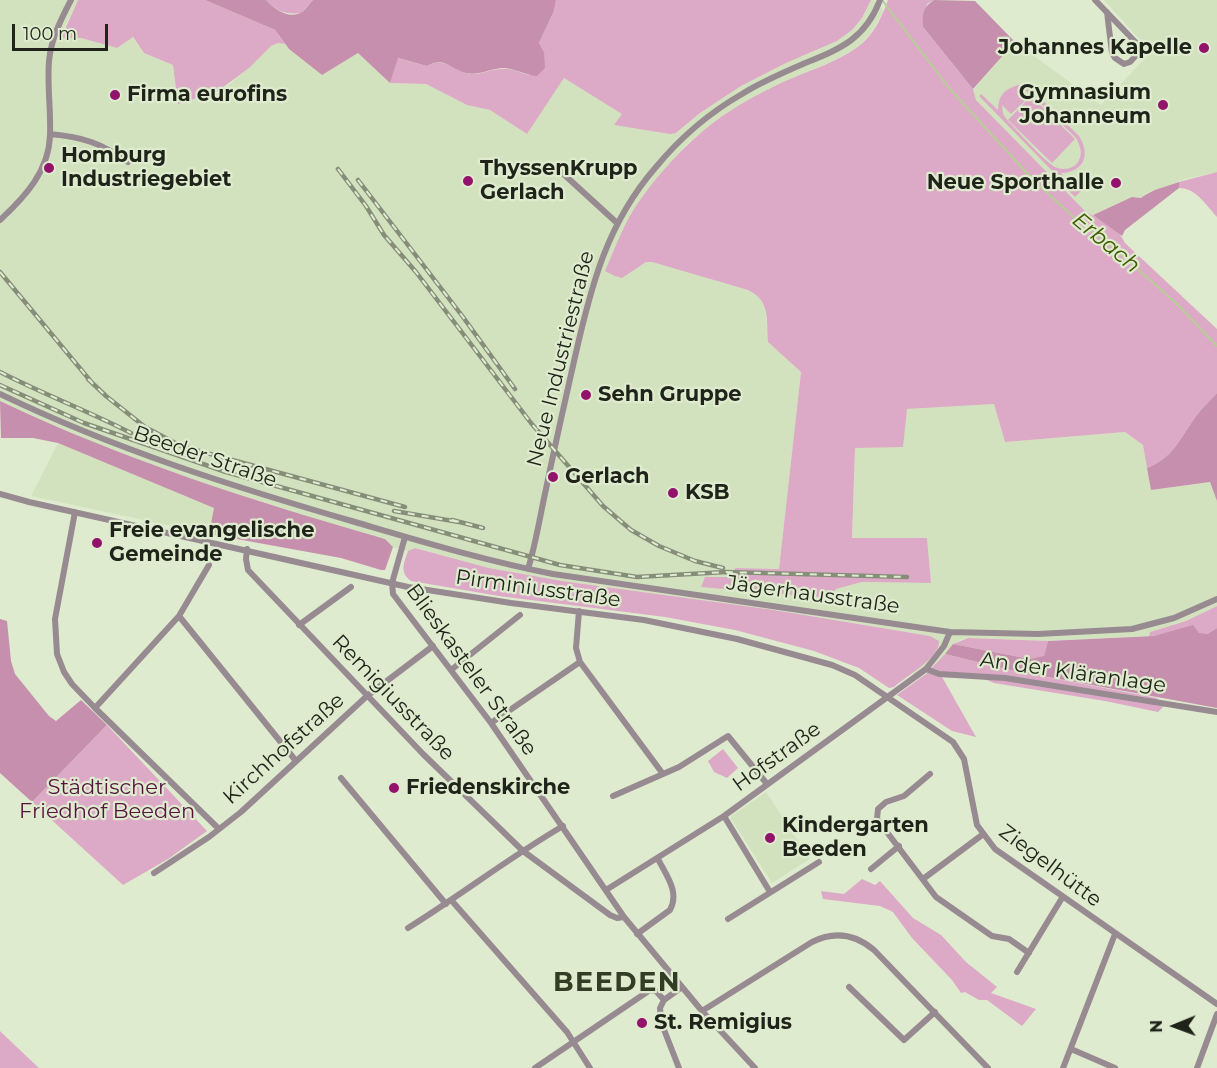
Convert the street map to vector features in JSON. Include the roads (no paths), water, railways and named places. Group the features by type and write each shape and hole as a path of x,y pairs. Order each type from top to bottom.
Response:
{"street":[{"path":"0,220 16,205 37,178 46,157 50,134 49,59 59,23 71,0"},
{"path":"1095,0 1107,12 1142,49 1130,62 1124,64 1115,58 1111,47 1107,12"},
{"name":"Neue Industriestraße","path":"528,569 584,317 598,267 617,223 655,167 700,123 743,93 853,40 867,25 879,2"},
{"path":"50,134 89,140 107,147 128,162"},
{"path":"558,169 617,223"},
{"name":"Beeder Straße","path":"0,394 104,439 227,485 405,537"},
{"name":"Pirminiusstraße","path":"0,494 392,583 511,603 579,610 726,637 818,660 855,675 887,698"},
{"path":"75,512 54,619 57,654 64,672 95,708 219,829"},
{"name":"Jägerhausstraße","path":"405,537 528,569 950,632 1038,634 1132,629 1174,618 1217,598"},
{"name":"Blieskasteler Straße","path":"405,537 395,568 392,583 393,594 491,723 624,917 702,1011 755,1068"},
{"name":"Remigiusstraße","path":"247,549 248,570 423,754 523,851 610,915 617,918 624,917"},
{"path":"95,708 180,616 209,565"},
{"path":"299,625 351,587"},
{"path":"579,610 576,648 580,662 663,774"},
{"path":"451,670 520,615"},
{"path":"180,616 296,761"},
{"name":"Hofstraße","path":"606,890 724,816 926,669 940,651 950,632"},
{"name":"Kirchhofstraße","path":"154,873 250,805 367,696 433,646"},
{"path":"491,723 580,662"},
{"name":"An der Kläranlage","path":"926,669 939,674 1005,678 1217,712"},
{"name":"Ziegelhütte","path":"887,698 943,734 958,749 968,770 973,813 982,835 995,849 1062,898 1217,1004"},
{"path":"613,796 691,760 728,736 767,784"},
{"path":"930,774 904,796 886,802 878,809 877,819 936,897 992,936 1009,939 1029,953"},
{"path":"341,778 573,1041 590,1068"},
{"path":"724,816 770,892"},
{"path":"408,928 563,826"},
{"path":"923,879 982,835"},
{"path":"871,869 899,846"},
{"path":"637,934 670,910 673,905 675,897 673,890 658,859"},
{"path":"728,919 819,862"},
{"path":"1017,972 1062,898"},
{"path":"702,1011 812,942 821,937 838,934 867,944 988,1068"},
{"path":"1063,1068 1115,934"},
{"path":"679,1068 661,1022 660,1008 664,1000 682,987"},
{"path":"849,987 902,1039 907,1039 935,1012"},
{"path":"535,1068 650,990 656,991 664,1000"},
{"path":"1197,1068 1217,1014"},
{"path":"1071,1049 1115,1068"}],"waterway":[{"name":"Erbach","path":"882,0 949,88 1035,182 1176,303 1217,346"}],"railway":[{"path":"338,169 366,206 384,235 416,272 531,423 603,506 631,530 659,546 695,561 723,568"},
{"path":"358,180 515,389"},
{"path":"0,272 93,384"},
{"path":"0,372 131,433"},
{"path":"88,379 145,427 181,446 405,507"},
{"path":"0,385 84,423 226,472 560,565 637,577 726,572 907,577"},
{"path":"394,511 459,522"},
{"path":"452,520 483,528"}],"place":[{"name":"Johannes Kapelle","path":"1204,48"},
{"name":"Firma eurofins","path":"115,95"},
{"name":"Gymnasium Johanneum","path":"1163,105"},
{"name":"Homburg Industriegebiet","path":"49,168"},
{"name":"ThyssenKrupp Gerlach","path":"468,181"},
{"name":"Neue Sporthalle","path":"1116,183"},
{"name":"Sehn Gruppe","path":"586,395"},
{"name":"Gerlach","path":"553,477"},
{"name":"KSB","path":"673,493"},
{"name":"Freie evangelische Gemeinde","path":"97,543"},
{"name":"Friedenskirche","path":"394,788"},
{"name":"Kindergarten Beeden","path":"770,838"},
{"name":"St. Remigius","path":"642,1023"}],"district":[{"name":"BEEDEN","path":"617,983"}],"park label":[{"name":"Städtischer Friedhof Beeden","path":"107,800"}]}
